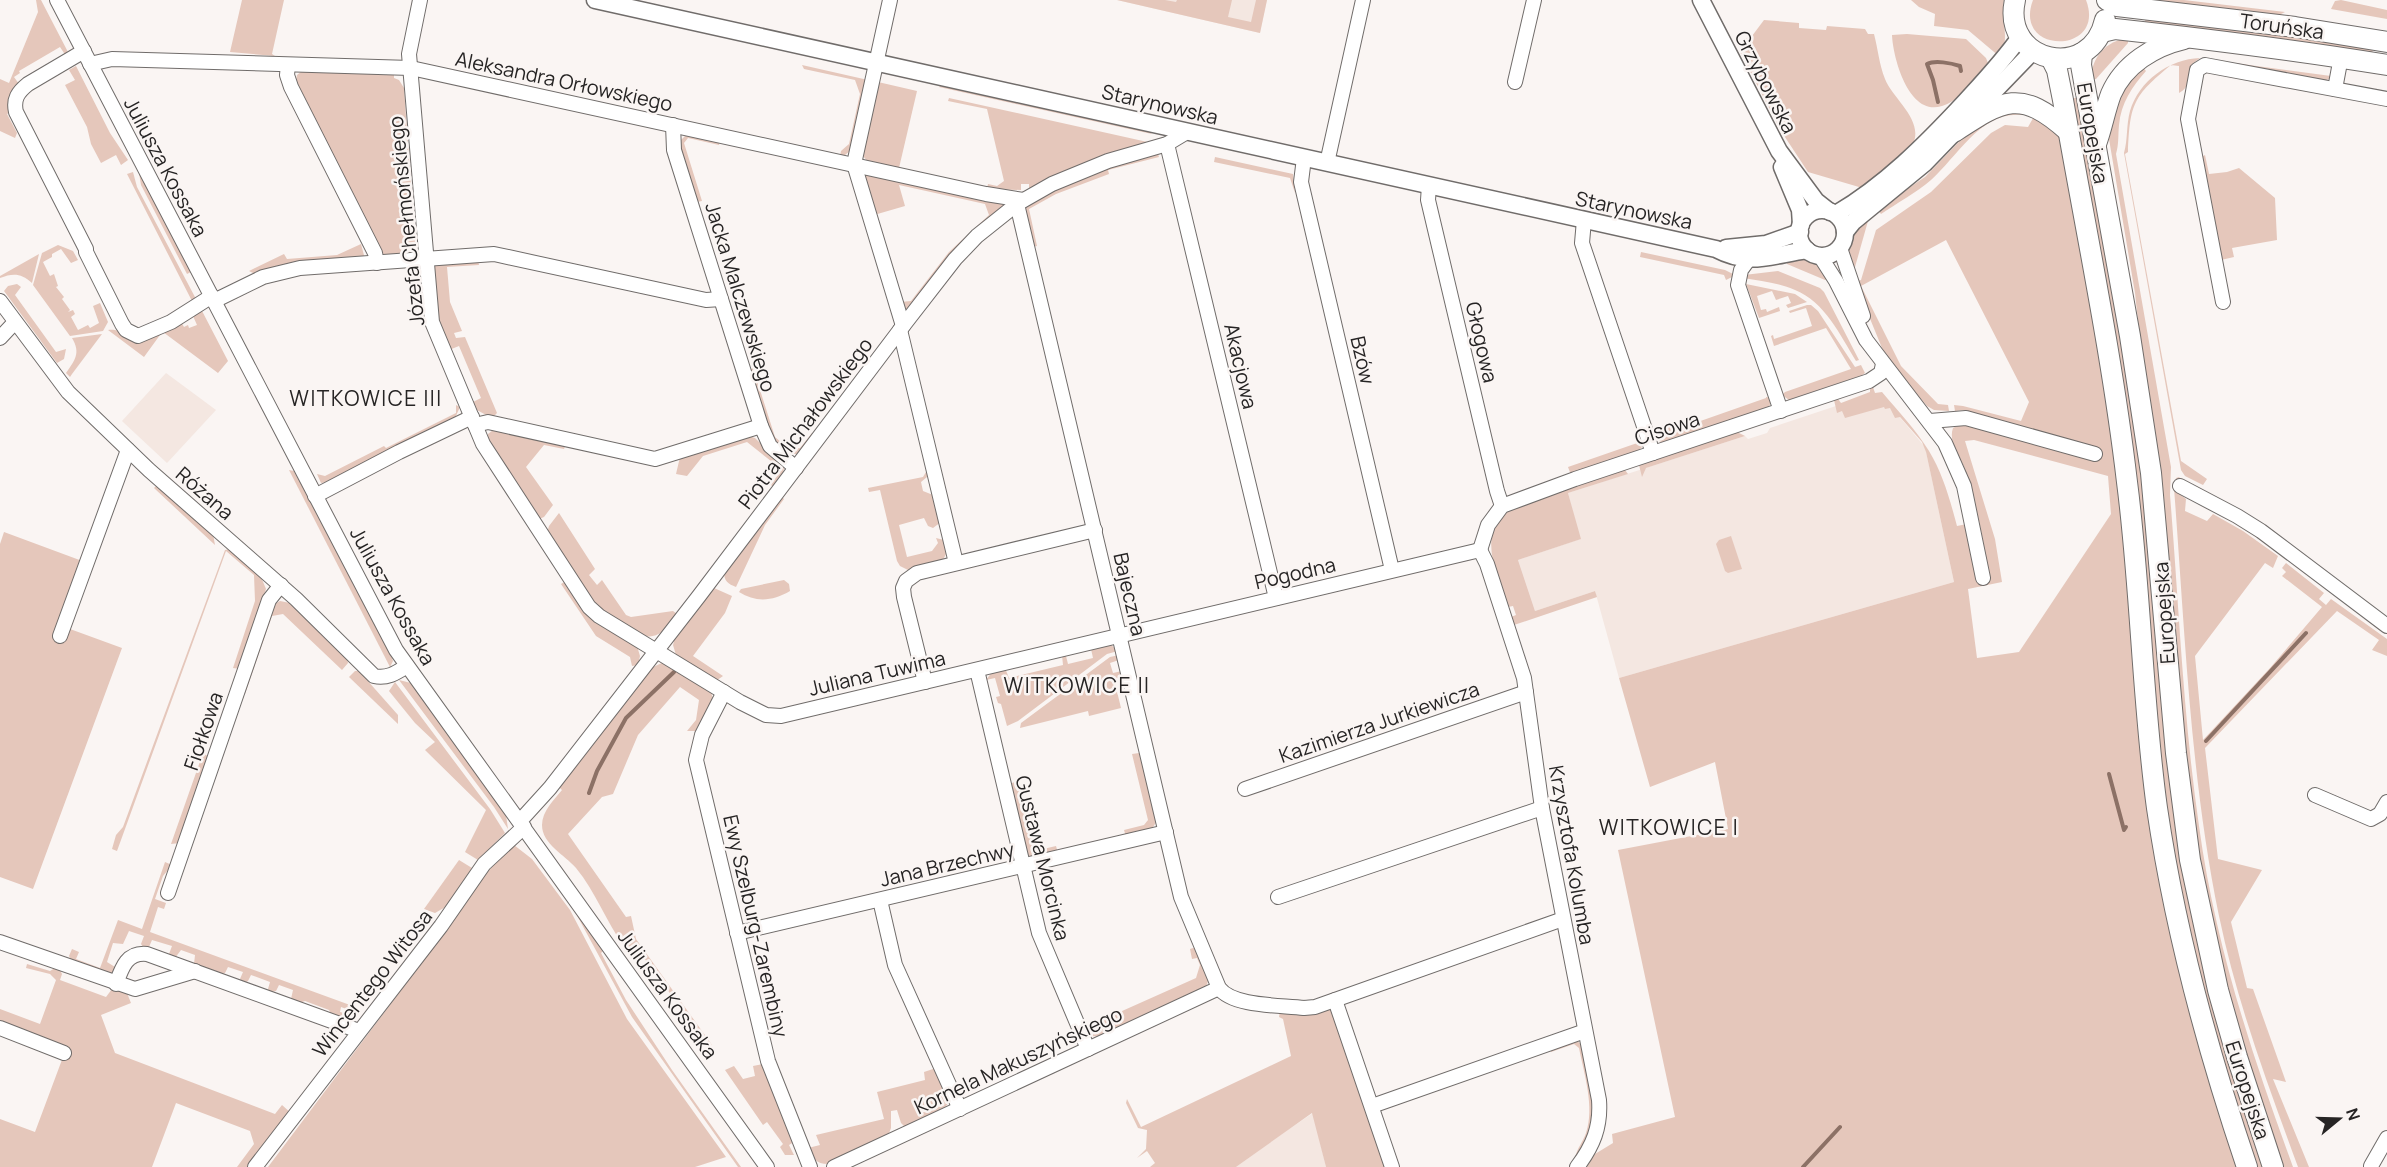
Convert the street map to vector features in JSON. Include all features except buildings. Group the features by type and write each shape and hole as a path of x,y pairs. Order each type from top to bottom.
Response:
{"main road":[{"path":"2015,0 2013,17 2026,44 2051,58 2067,58 2082,53 2093,44 2102,32 2106,17 2106,0"},
{"name":"Toruńska","path":"2106,0 2117,6 2295,27 2387,42"},
{"name":"Toruńska","path":"2102,32 2115,29 2198,37 2387,65"},
{"path":"2096,147 2111,94 2123,75 2142,57 2159,47 2171,42 2198,37"},
{"name":"Europejska","path":"2082,53 2081,65 2151,473 2176,753 2190,860 2218,990 2273,1167"},
{"name":"Europejska","path":"2051,58 2056,70 2068,131 2127,478 2151,753 2165,856 2196,1005 2218,1081 2247,1167"},
{"path":"1954,132 1986,111 2012,103 2025,103 2043,111 2068,131"}],"street":[{"name":"Juliusza Kossaka","path":"57,0 396,650 767,1167"},
{"name":"Józefa Chełmońskiego","path":"420,0 411,45 411,68 432,322 483,444 589,606 599,616 657,651"},
{"name":"Starynowska","path":"595,0 1716,249 1727,255 1749,259 1770,259 1813,253"},
{"path":"890,0 854,164 902,328 956,562"},
{"path":"1327,163 1364,0"},
{"path":"1515,82 1534,0"},
{"name":"Grzybowska","path":"1701,0 1779,151 1816,201 1833,213"},
{"path":"1813,253 1831,254 1853,222 1925,163 1954,132 2026,44"},
{"path":"1983,578 1964,486 1945,443 1866,340 1836,281 1801,240 1800,228 1813,212 1833,213 1887,178 1937,132 2003,61 2026,44"},
{"name":"Toruńska","path":"2335,89 2341,57"},
{"name":"Aleksandra Orłowskiego","path":"87,58 411,68 1020,202"},
{"path":"87,58 28,84 21,90 14,104 122,324 132,334 144,335 171,322 195,306 263,277 281,272 300,268 426,257 494,254 706,300 721,299"},
{"path":"288,65 287,75 291,87 375,253 377,263"},
{"path":"2223,302 2188,119 2197,70 2205,65 2387,99"},
{"name":"Jacka Malczewskiego","path":"673,125 674,150 761,426 770,446 796,468"},
{"name":"Piotra Michałowskiego","path":"522,824 955,260 985,229 1020,202 1052,184 1108,161 1167,144 1186,132"},
{"name":"Akacjowa","path":"1167,144 1276,598"},
{"name":"Grzybowska","path":"1779,151 1782,167 1800,210 1800,228"},
{"name":"Bzów","path":"1304,158 1301,182 1392,570"},
{"name":"Głogowa","path":"1429,186 1428,200 1502,506"},
{"name":"Bajeczna","path":"1020,202 1181,897 1219,988"},
{"path":"1833,213 1842,222 1842,240 1860,310 1881,361"},
{"path":"1584,220 1582,243 1653,453"},
{"name":"Starynowska","path":"1716,249 1758,246 1774,242 1800,228"},
{"path":"1749,259 1741,270 1738,285 1781,411"},
{"name":"Różana","path":"0,301 68,392 128,450 280,585 374,676 382,678 391,676 407,666"},
{"path":"0,338 15,322"},
{"name":"Cisowa","path":"1502,506 1869,381 1881,374 1881,361"},
{"path":"1930,421 1966,418 2095,454"},
{"path":"315,496 399,452 473,421 497,423 649,459 662,458 761,426"},
{"path":"60,636 128,450"},
{"path":"2180,486 2261,531 2387,626"},
{"path":"1480,550 1488,525 1502,506"},
{"path":"925,682 903,588 909,577 956,562 1095,530"},
{"name":"Pogodna","path":"1120,635 1480,550"},
{"name":"Krzysztofa Kolumba","path":"1480,550 1510,632 1526,692 1542,808 1599,1100 1599,1121 1595,1139 1576,1167"},
{"name":"Fiołkowa","path":"168,893 269,600 280,585"},
{"name":"Juliana Tuwima","path":"657,651 766,715 781,716 1120,635"},
{"name":"Gustawa Morcinka","path":"976,670 1043,943 1088,1049"},
{"name":"Ewy Szelburg-Zarembiny","path":"724,692 702,735 696,760 768,1062 810,1167"},
{"name":"Kazimierza Jurkiewicza","path":"1245,789 1526,692"},
{"path":"2315,795 2371,819 2380,814 2387,802"},
{"path":"1278,897 1542,808"},
{"name":"Wincentego Witosa","path":"255,1167 441,926 484,864 522,824"},
{"name":"Jana Brzechwy","path":"737,933 1166,832"},
{"path":"880,900 895,964 960,1109"},
{"path":"1219,988 1224,995 1233,999 1296,1007 1315,1006 1563,919"},
{"path":"0,942 135,989 195,971"},
{"path":"116,984 123,965 129,957 139,953 147,954 359,1031"},
{"name":"Kornela Makuszyńskiego","path":"834,1167 1219,988"},
{"path":"1335,1000 1392,1167"},
{"path":"0,1028 64,1053"},
{"path":"1372,1107 1585,1031"},
{"path":"2371,1166 2387,1138"}],"shaded area":[{"path":"36,0 41,0 69,54 66,56 60,47 19,71 20,73 14,77 19,84 11,112 7,114 17,133 15,138 0,131 0,79 9,83 38,12"},
{"path":"242,0 284,0 272,54 275,56 230,52"},
{"path":"1117,0 1267,0 1260,33"},
{"path":"1117,0 1176,2 1177,0 1232,0 1228,17 1251,22 1256,0 1267,0 1260,33"},
{"path":"1911,0 2004,0 2005,43 2000,57 1968,30 1934,26 1935,14 1919,7"},
{"path":"2033,0 2086,0 2089,18 2084,31 2073,39 2060,41 2046,39 2035,31 2030,18"},
{"path":"2147,0 2184,0 2285,12 2277,16"},
{"path":"2341,0 2387,10 2387,19 2331,9 2335,1"},
{"path":"2146,17 2373,47 2372,55 2144,25"},
{"path":"1764,20 1799,23 1799,28 1826,30 1827,26 1865,29 1868,34 1874,34 1885,79 1911,118 1915,135 1910,149 1862,191 1859,187 1808,172 1781,131 1739,50 1750,33 1752,36"},
{"path":"1907,34 1966,39 1986,58 1990,68 1948,104 1930,107 1920,103 1905,83 1893,45 1892,35"},
{"path":"2128,38 2128,43 2096,79 2091,80 2094,64 2101,52 2113,43"},
{"path":"2200,58 2192,64 2188,84 2179,93 2179,66 2172,65 2188,59"},
{"path":"2205,59 2331,76 2323,81"},
{"path":"2140,64 2146,71 2132,89 2122,110 2116,154 2171,467 2170,495 2182,660 2199,826 2225,956 2249,1041 2293,1167 2282,1167 2250,1073 2220,967 2192,824 2135,293 2109,139 2116,97"},
{"path":"802,65 868,80 851,150 845,155 840,156 841,151 849,144 860,94 855,80 804,69"},
{"path":"76,66 110,133 128,160 121,165 116,155 101,163 91,144 87,127 65,85 75,80 69,70"},
{"path":"2170,66 2141,93 2136,102 2130,123 2128,152 2125,154 2181,461 2207,479 2203,485 2185,476 2181,470 2124,153 2130,111 2134,100 2148,81"},
{"path":"302,71 394,74 394,78 399,80 404,88 415,242 414,247 409,250 410,254 386,256 380,251 295,85 297,75"},
{"path":"878,82 917,91 899,168 868,162 863,156"},
{"path":"941,85 1148,131 1152,134 939,87"},
{"path":"2080,97 2142,456 2164,711 2265,1167 2256,1167 2206,1008 2171,846 2070,99"},
{"path":"949,98 1152,143 1029,190 1029,184 1021,184 1021,190 987,189 988,184 997,186 1004,181 987,109 948,101"},
{"path":"2024,109 2022,115 2007,116 1982,127 1925,185 1881,214 1877,209 1925,177 1980,120"},
{"path":"2036,113 2046,119 2061,138 2117,454 2140,715 2239,1167 1583,1167 1595,1154 1613,1143 1612,1134 1675,1117 1618,850 1728,829 1715,762 1650,787 1619,678 1954,582 1922,442 1900,417 1895,418 1890,408 1885,409 1884,407 1845,418 1842,411 1837,413 1834,400 1838,399 1841,403 1870,392 1870,388 1873,387 1875,393 1882,392 1913,428 1929,451 1942,478 1957,526 1967,524 1989,576 1969,481 1953,443 1953,428 1963,423 2096,448 1963,410 1955,411 1954,405 1963,406 2021,421 2029,402 1946,240 1861,286 1901,366 1938,404 1948,405 1949,411 1934,410 1927,406 1896,370 1882,348 1855,282 1861,280 1876,230 1931,192 1991,133 2005,125 2028,127","holes":["1974,440 2108,476 2111,514 2019,652 1977,658 1968,589 2002,582 1995,539 1965,441"]},
{"path":"686,135 720,140 719,145 688,138 684,143 702,201 697,202 679,147 680,141"},
{"path":"1158,154 1159,157 1108,170 1109,174 1056,194 1029,209 1037,246 1033,247 1025,211 1027,204 1108,166"},
{"path":"2205,155 2209,174 2239,168 2275,198 2277,240 2232,248 2234,257 2221,260 2200,158"},
{"path":"1215,157 1293,174 1295,193 1290,178 1214,162"},
{"path":"133,172 137,187 196,299 192,301 127,174"},
{"path":"867,172 1007,204 907,310 900,302 911,301 949,252 989,215 985,204 899,185 905,206 874,215 863,177"},
{"path":"139,173 191,272 187,274 141,185"},
{"path":"1865,218 1868,221 1855,267 1850,268 1849,254 1852,241"},
{"path":"361,244 365,259 255,274 249,271 284,254 287,259 337,255"},
{"path":"58,245 73,251 78,260 71,263 61,249 43,262 50,276 54,274 58,286 56,287 64,297 62,299 70,310 68,312 73,310 75,314 71,317 78,330 88,325 90,328 99,323 93,306 100,303 108,322 103,331 70,336 33,285 42,253"},
{"path":"1641,252 1725,270 1733,274 1726,280 1724,275 1640,257"},
{"path":"39,254 32,283 17,275 0,278 0,276"},
{"path":"1802,257 1818,264 1829,278 1825,280 1787,264 1786,259"},
{"path":"478,260 479,265 447,267 450,302 462,331 454,333 456,338 465,337 497,413 494,416 488,416 475,409 473,402 481,398 459,346 449,350 437,321 433,268 437,263"},
{"path":"1778,271 1820,288 1824,292 1859,360 1856,361 1831,320 1806,295 1770,282 1743,278 1744,275"},
{"path":"17,284 21,287 15,295 56,352 66,349 64,359 57,363 4,291 8,286"},
{"path":"1746,284 1795,294 1807,302 1788,308 1786,305 1791,303 1788,296 1776,300 1772,291 1757,296 1761,310 1766,309 1767,312 1779,307 1780,311 1759,318"},
{"path":"1811,305 1818,311 1855,367 1861,365 1865,373 1789,400 1782,395 1785,392 1851,369 1826,328 1774,346 1771,336 1773,335 1774,339 1812,326 1806,308 1790,313 1789,311"},
{"path":"201,309 228,361 218,373 163,332 181,322 184,327 188,325 189,328 197,325 193,316 188,318"},
{"path":"108,330 116,330 135,339 160,335 144,357"},
{"path":"102,334 70,377 66,373 76,352 72,338"},
{"path":"753,368 775,437 789,449 800,448 812,433 814,435 797,454 787,454 774,442 749,370"},
{"path":"166,373 216,410 167,463 122,421"},
{"path":"1875,393 1881,395 1925,447 1954,582 1619,678 1595,591 1535,611 1518,560 1580,539 1568,493 1745,436 1748,439 1767,433 1770,428"},
{"path":"1766,397 1772,398 1769,407 1664,443 1654,439 1650,429 1654,428 1657,434 1660,433 1658,427 1669,423 1672,431"},
{"path":"456,405 460,407 455,418 329,482 321,483 317,474 325,476 384,446 386,448 456,413"},
{"path":"493,430 566,444 564,449 544,445 526,467 553,505 544,517 539,519 488,442 488,434"},
{"path":"1737,432 1745,436 1646,468 1642,477 1639,465"},
{"path":"749,436 755,438 784,466 783,475 773,487 771,485 777,476 776,465 747,442 703,456 687,476 676,474 680,457"},
{"path":"1643,441 1642,447 1637,452 1571,475 1568,467"},
{"path":"289,470 294,471 391,655 393,661 390,667"},
{"path":"1625,470 1628,474 1568,493 1581,539 1518,560 1535,611 1595,591 1597,597 1514,625 1511,617 1516,615 1513,606 1508,607 1494,567 1492,553 1491,540 1494,527 1501,516 1513,507"},
{"path":"926,472 929,472 927,477 921,482 923,491 933,495 941,522 933,528 928,526 924,518 899,525 907,557 932,551 938,543 936,538 944,540 947,552 943,560 908,570 900,566 897,561 880,490 869,492 868,488 923,477"},
{"path":"2176,478 2181,479 2176,491 2186,499 2185,511 2207,521 2213,514 2243,531 2278,556 2273,568 2265,563 2195,656 2203,740 2270,668 2322,607 2282,576 2286,572 2282,568 2286,563 2324,593 2319,599 2326,605 2331,599 2387,639 2387,656 2372,650 2379,640 2337,611 2205,748 2218,859 2262,870 2231,922 2247,988 2253,989 2286,1082 2273,1079 2309,1167 2298,1167 2254,1043 2226,948 2209,863 2190,703 2174,488"},
{"path":"157,485 213,534 215,545 154,488"},
{"path":"782,497 784,499 765,525 736,587 731,585 726,580 724,572"},
{"path":"559,513 595,569 589,575 597,585 602,580 626,615 631,617 673,611 677,614 664,630 655,635 645,636 596,607 547,533 549,526"},
{"path":"4,532 93,565 70,629 122,648 33,889 0,877 0,544"},
{"path":"1731,536 1742,569 1728,573 1725,571 1716,544 1719,540"},
{"path":"230,549 261,577 266,589 240,669 233,668 255,601 254,575 226,551 117,851 112,849 116,835 123,827 225,550"},
{"path":"784,580 789,584 790,591 771,599 752,598 739,592 741,589"},
{"path":"566,581 637,646 640,656 638,665 632,666 630,657 596,636 561,584"},
{"path":"714,588 732,596 725,613 693,656 723,676 716,681 676,655 673,645 675,638"},
{"path":"280,601 290,603 347,658 348,663 342,670 283,614 272,616 245,694 243,693 275,604"},
{"path":"1110,644 1118,651 1107,654 1018,721 1007,726 1001,704 998,703 996,697 1000,696 995,678 986,680 992,672 1005,668 1009,678 1063,665 1062,655 1066,656 1068,664 1093,658 1091,649"},
{"path":"1119,655 1119,660 1110,663 1113,673 1122,671 1122,677 1114,679 1121,708 1089,716 1088,711 1020,728 1021,723 1110,657"},
{"path":"664,662 711,691 713,700 698,731 687,731 696,720 699,700 680,687 638,735 613,794 602,797 568,834 626,917 631,916 636,939 641,946 638,950 624,946 583,877 550,844 542,825 546,810 562,790 559,787 651,668"},
{"path":"355,671 359,671 398,715 398,724 349,677"},
{"path":"399,680 411,683 506,815 508,829 494,807"},
{"path":"395,682 490,809 505,833 478,860 465,852 486,810 425,750 435,742 415,723 389,691"},
{"path":"203,753 209,757 180,843 171,844"},
{"path":"1132,754 1143,755 1157,821 1151,830 1126,837 1124,830 1144,825 1148,820"},
{"path":"1015,782 1017,791 1020,790 1034,847 1039,850 1056,846 1058,853 1032,858 1027,854 1009,784"},
{"path":"514,845 532,859 570,910 627,1019 726,1157 695,1167 268,1167 488,871"},
{"path":"459,860 472,868 449,905 435,913 424,909"},
{"path":"165,862 172,865 163,876 155,899 166,903 164,909 158,907 150,932 350,1005 349,1010 341,1007 340,1012 344,1013 341,1019 332,1016 329,1010 305,1001 299,1003 291,999 293,990 279,985 276,991 270,992 268,989 270,982 251,975 244,983 240,979 243,972 228,967 222,974 194,964 195,955 181,950 175,958 169,954 172,946 152,940 149,947 143,947 141,944 144,936 129,931 123,944 113,943 107,962 115,967 112,975 71,960 69,956 72,949 79,952 76,959 100,968 118,920 142,929"},
{"path":"573,908 604,950 601,953 626,1000 672,1070 741,1167 738,1167 632,1017"},
{"path":"641,946 667,982 662,983 639,951"},
{"path":"1196,947 1209,979 1205,989 1102,1037 1091,1036 1084,1028 1196,978 1200,965 1197,958 1192,959 1190,949"},
{"path":"27,964 50,971 55,968 60,970 62,974 60,980 106,997 112,989 127,993 131,1003 101,1015 115,1053 275,1114 282,1105 292,1114 249,1167 237,1167 254,1144 250,1131 176,1103 152,1167 0,1167 0,1119 35,1132 66,1049 0,1023 0,1009 40,1024 56,980 50,974 26,968"},
{"path":"667,982 712,1045 709,1048 664,985"},
{"path":"1328,1008 1333,1011 1388,1167 1326,1167 1312,1113 1236,1167 1150,1167 1155,1163 1147,1151 1137,1158 1146,1149 1147,1130 1138,1128 1126,1103 1127,1099 1141,1127 1291,1056 1283,1019 1279,1017 1280,1010"},
{"path":"1576,1040 1582,1045 1593,1107 1590,1131 1581,1151 1575,1158 1586,1133 1589,1112 1588,1091 1579,1048 1574,1044 1551,1052 1550,1049"},
{"path":"763,1064 794,1142 789,1145 794,1155 785,1155 780,1147 783,1144 767,1122 763,1125 725,1070 734,1066 743,1079 755,1076 753,1066"},
{"path":"936,1068 949,1095 946,1107 926,1119 905,1127 901,1123 897,1110 891,1111 891,1128 888,1136 828,1164 817,1162 813,1157 808,1148 820,1145 816,1135 884,1119 877,1092 925,1080 924,1072"},
{"path":"1313,1113 1326,1167 1236,1167 1289,1129"}],"waterway":[{"path":"1938,102 1927,64 1939,62 1952,64 1960,66 1961,71"},
{"path":"2206,741 2306,633"},
{"path":"589,793 597,771 626,718 674,672"},
{"path":"2109,774 2124,830 2126,827"},
{"path":"1803,1167 1840,1127"}],"district":[{"name":"WITKOWICE III","path":"366,398"},
{"name":"WITKOWICE II","path":"1077,685"},
{"name":"WITKOWICE I","path":"1669,827"}]}
